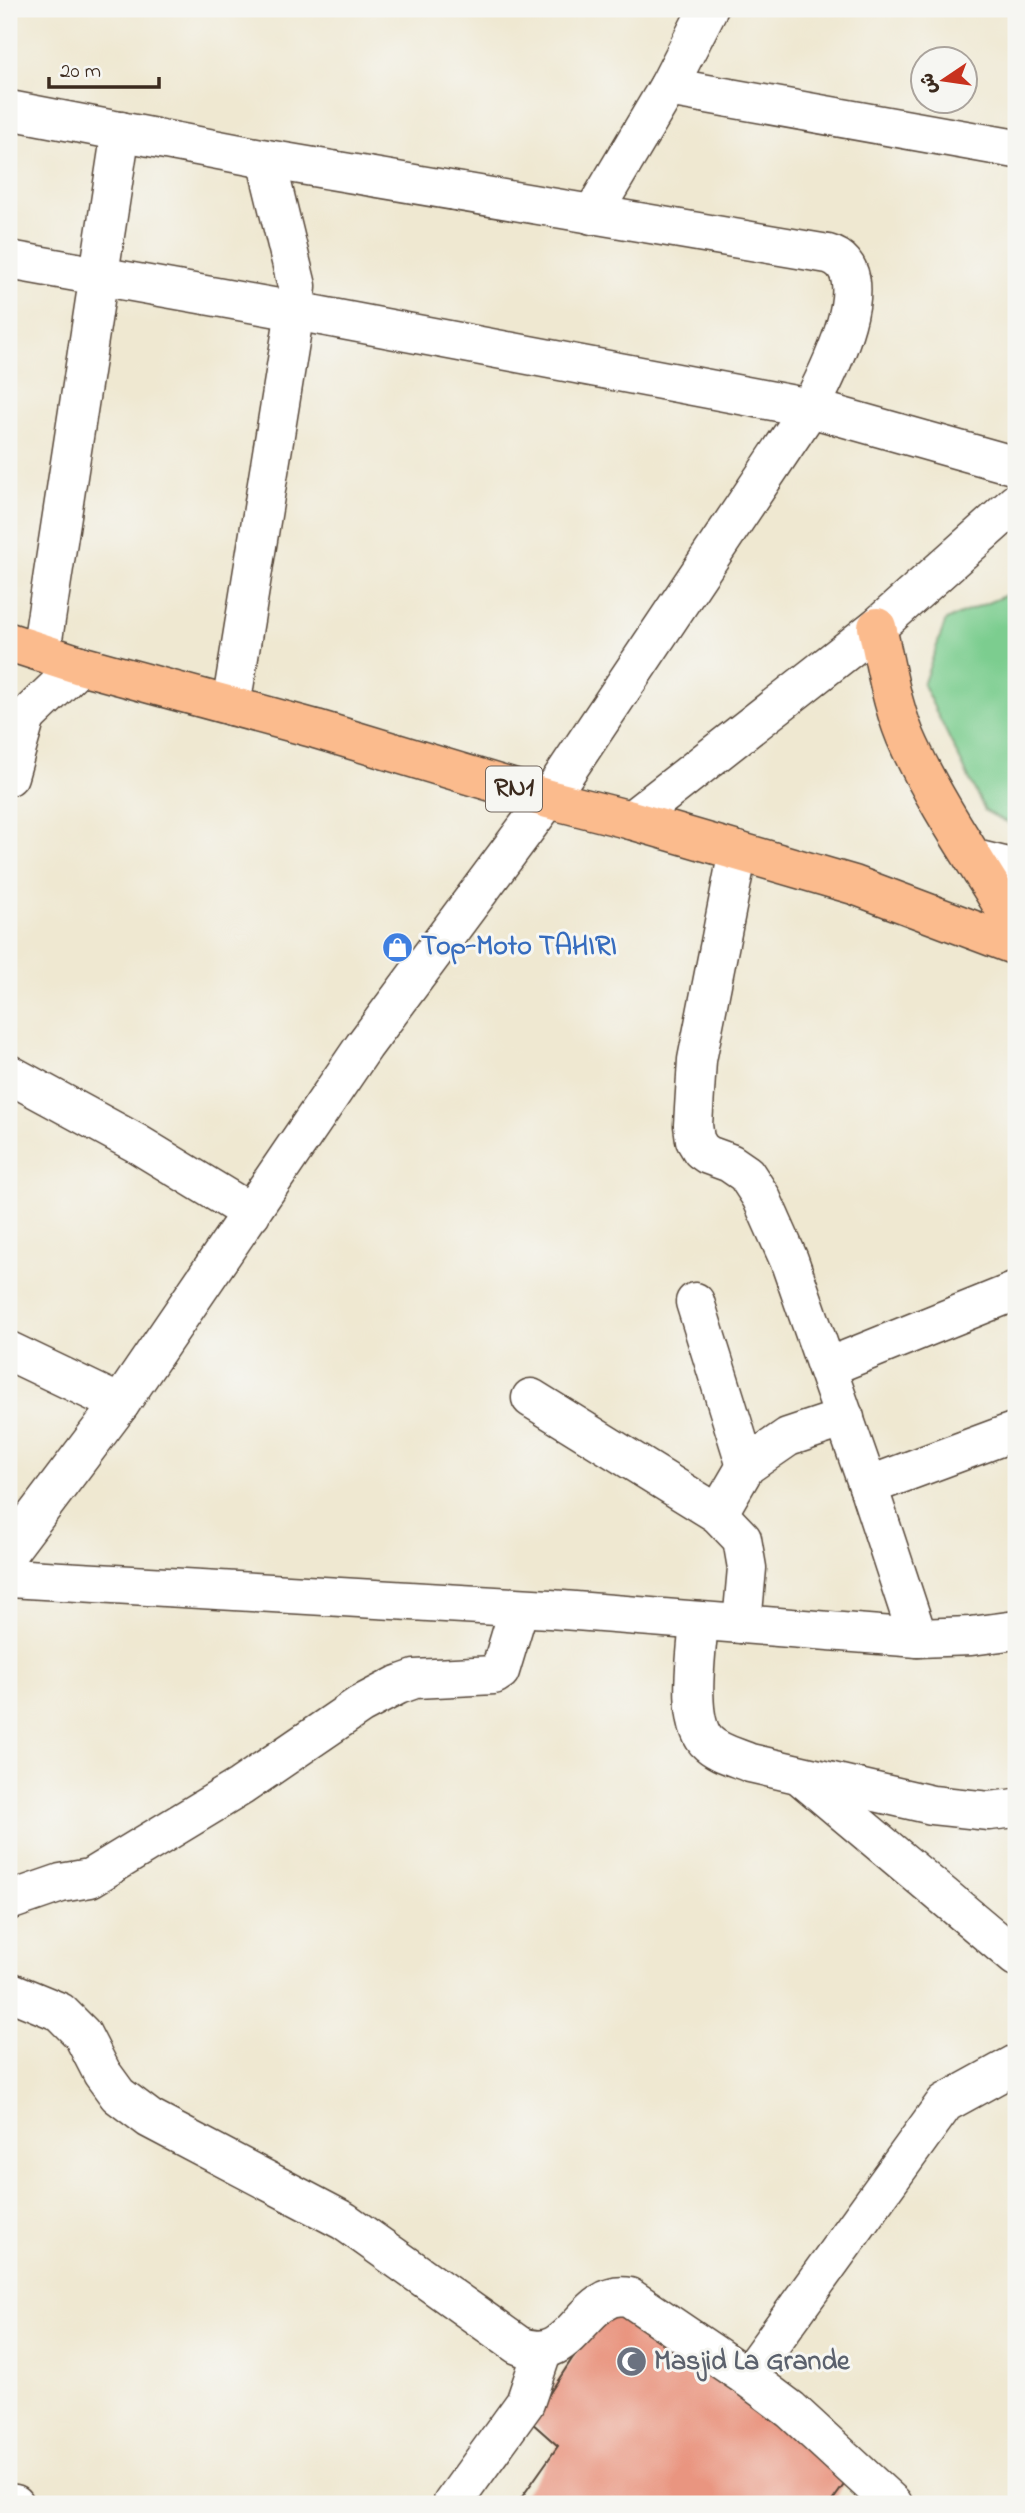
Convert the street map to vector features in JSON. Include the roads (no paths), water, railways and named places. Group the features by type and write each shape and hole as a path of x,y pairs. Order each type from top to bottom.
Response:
{"main road":[{"path":"877,628 893,699 909,746 1016,928"},
{"name":"RN1","path":"25,647 80,665 316,729 548,799 738,851 854,886 1016,946"}],"street":[{"path":"592,215 668,87 708,9"},
{"path":"668,87 1016,149"},
{"path":"9,110 266,159 841,257 850,273 844,334 834,362 810,408 548,799 364,1046 120,1404 9,1551"},
{"path":"25,647 99,277 121,131"},
{"path":"231,706 297,286 266,159"},
{"path":"9,260 810,408 1016,466"},
{"path":"631,820 877,628 1016,503"},
{"path":"9,776 17,718 80,665"},
{"path":"738,851 697,1060 693,1125 695,1140 701,1150 730,1163 746,1174 755,1185 789,1259 828,1367 918,1638"},
{"path":"975,859 1016,869"},
{"path":"9,1074 136,1143 251,1213"},
{"path":"828,1367 1016,1292"},
{"path":"695,1302 746,1466"},
{"path":"9,1351 120,1404"},
{"path":"531,1398 718,1514 742,1539 747,1568 743,1624"},
{"path":"718,1514 746,1466 788,1437 845,1418"},
{"path":"868,1486 1016,1431"},
{"path":"9,1578 519,1608 918,1638 971,1636 1016,1630"},
{"path":"9,1901 61,1883 90,1878 240,1787 360,1705 398,1685 415,1679 494,1675 500,1671 519,1608"},
{"path":"699,1621 695,1707 706,1741 724,1754 750,1763 932,1805 989,1811 1016,1808"},
{"path":"797,1773 1016,1957"},
{"path":"9,1991 60,2012 82,2034 102,2073 118,2095 150,2119 344,2221 518,2344 530,2350 543,2350 569,2336 601,2302 617,2295 629,2297 791,2410 893,2504"},
{"path":"747,2377 945,2103 1016,2064"},
{"path":"452,2504 525,2403 543,2350"},
{"path":"9,2503 15,2504"}],"place":[{"name":"Top-Moto TAHIRI","path":"398,947"},
{"name":"Masjid La Grande","path":"631,2362"}]}
